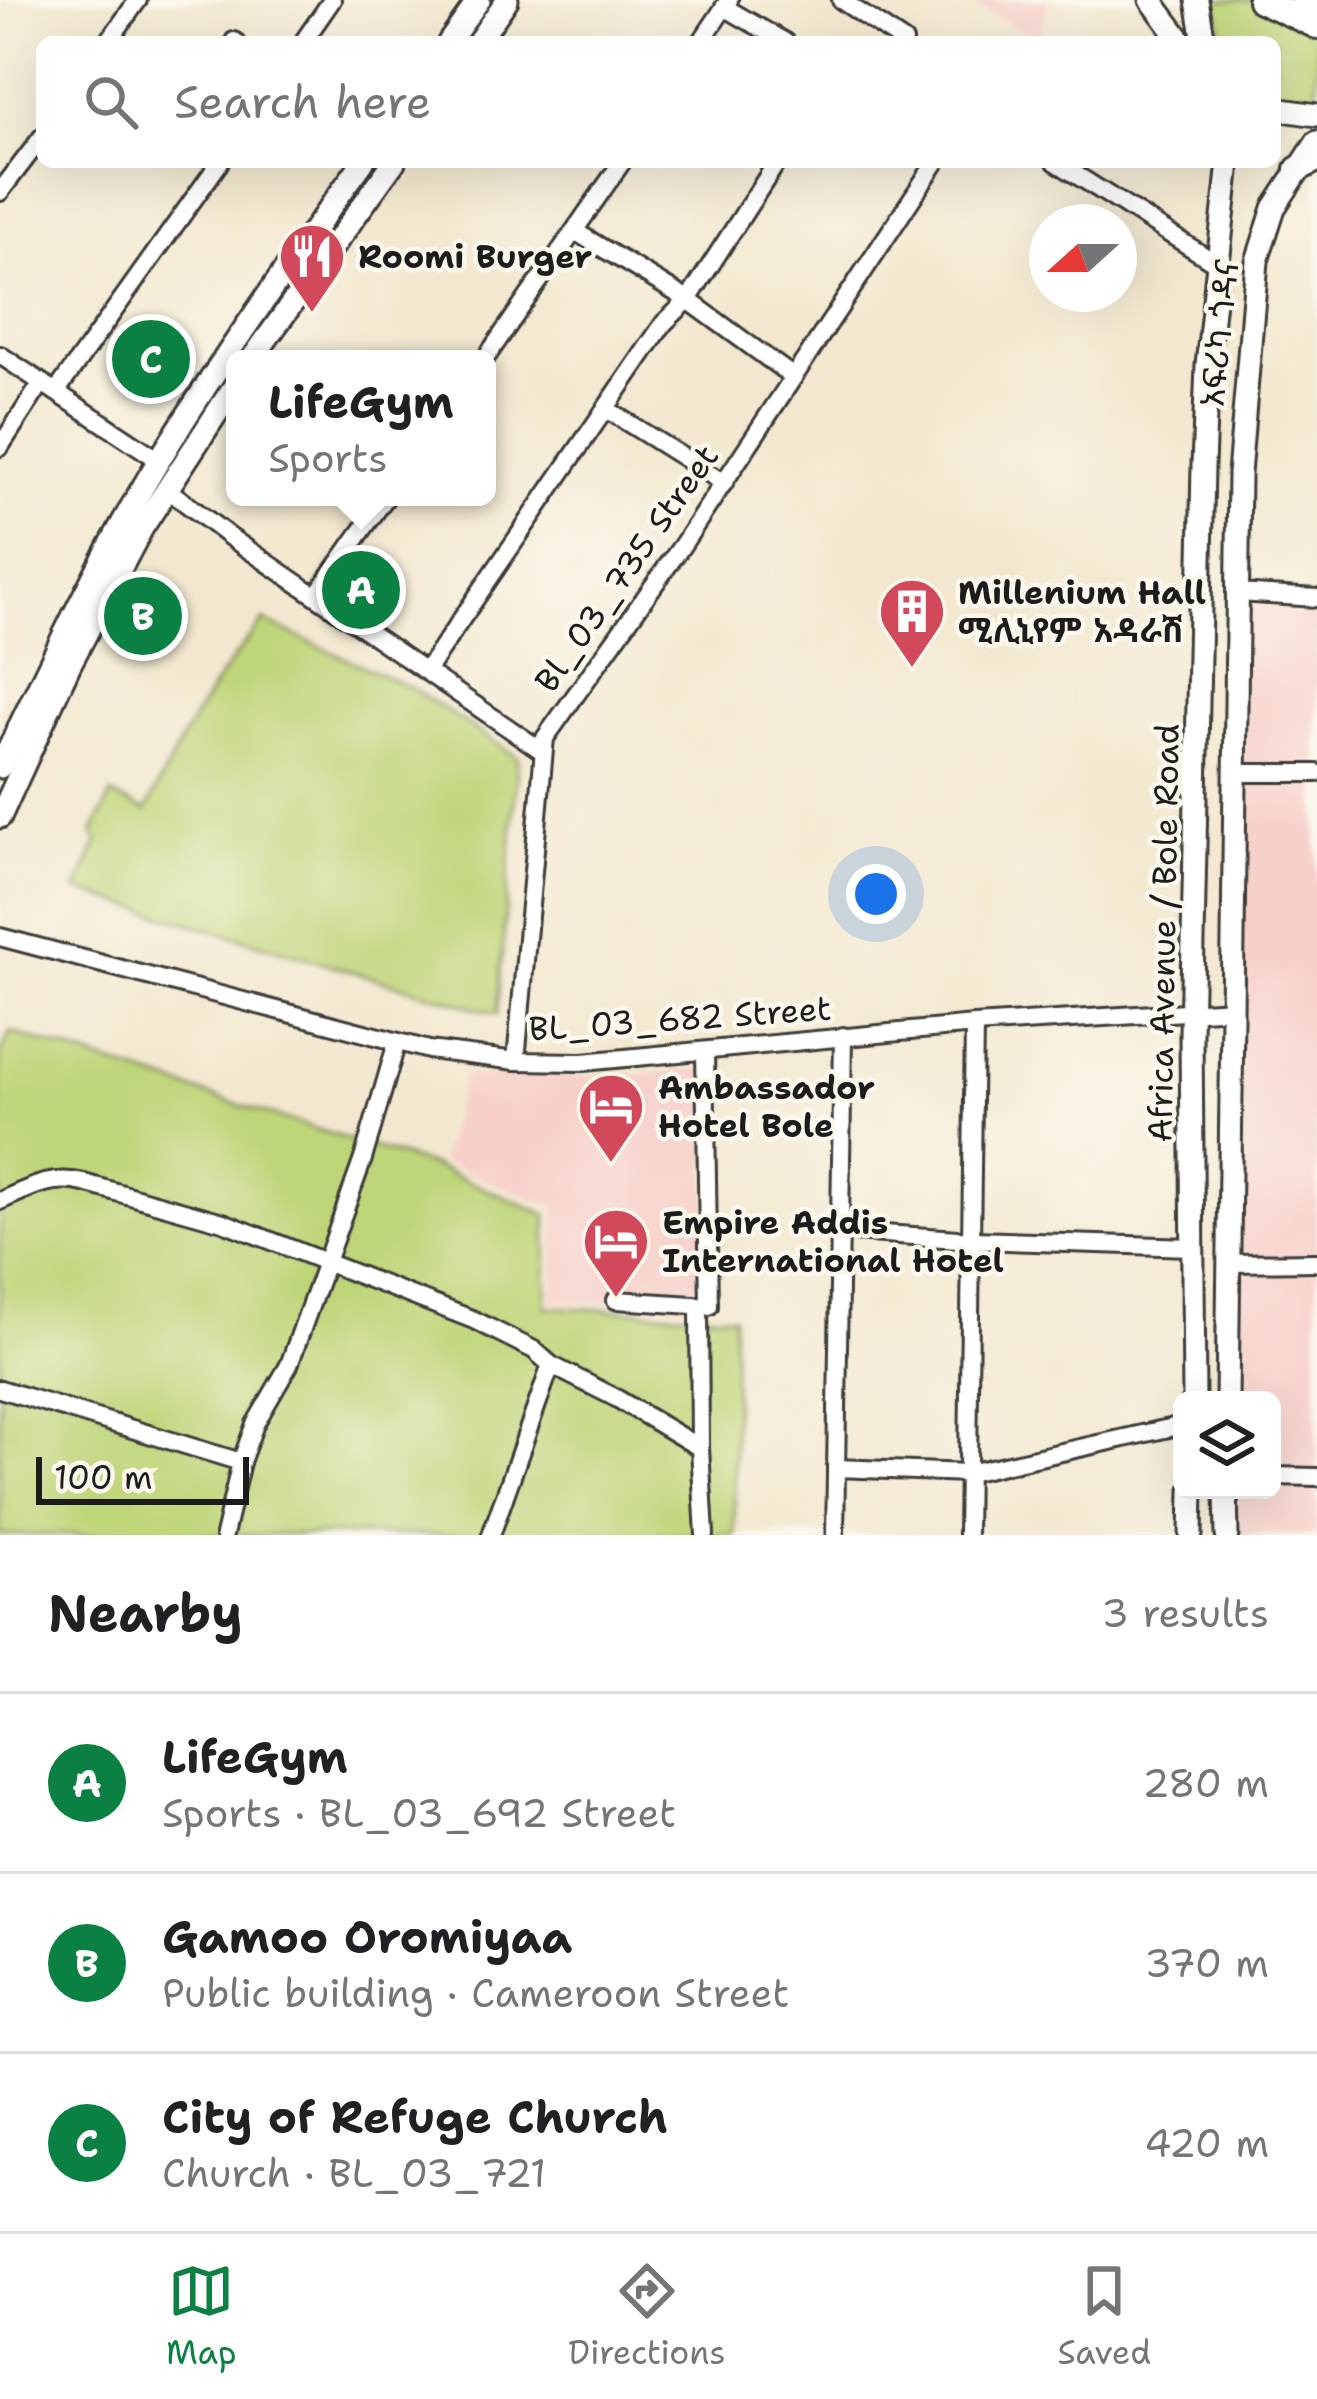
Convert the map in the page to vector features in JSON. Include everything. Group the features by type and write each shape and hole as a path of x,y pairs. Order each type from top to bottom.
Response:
{"highway":[{"path":"1260,0 1317,26"},
{"path":"1304,0 1317,6"}],"main road":[{"path":"482,36 507,0"},
{"path":"1150,0 1177,36"},
{"path":"1174,0 1197,9"},
{"path":"453,36 476,1"},
{"path":"1281,111 1317,115"},
{"name":"አፍሪካ ጎዳና","path":"1238,593 1239,474 1257,261 1274,208 1307,164 1317,142"},
{"path":"230,350 359,168"},
{"path":"259,350 390,168"},
{"name":"አፍሪካ ጎዳና","path":"1203,466 1228,168"},
{"path":"238,337 250,350"},
{"path":"0,767 85,593 159,460 226,356"},
{"path":"0,817 70,664 167,489 226,399"},
{"name":"Africa Avenue / Bole Road","path":"1194,1391 1191,1009 1203,466"},
{"path":"1227,1391 1238,593"},
{"path":"1191,1535 1192,1499"},
{"path":"1226,1499 1227,1535"}],"street":[{"path":"112,36 138,0"},
{"path":"307,36 332,0"},
{"path":"841,0 895,36"},
{"path":"705,36 727,3 776,36"},
{"path":"0,192 36,144"},
{"path":"0,447 215,168"},
{"path":"491,350 618,168"},
{"path":"426,671 664,323 688,300 773,168"},
{"name":"Bl_03_735 Street","path":"516,1060 542,751 564,708 724,483 932,168"},
{"path":"1065,168 1217,264"},
{"path":"576,232 688,300 792,376"},
{"path":"0,355 159,460"},
{"path":"606,409 724,483"},
{"path":"167,489 230,538 542,751"},
{"path":"316,594 380,506"},
{"path":"1238,593 1317,598"},
{"path":"1236,773 1317,773"},
{"name":"BL_03_682 Street","path":"0,937 429,1050 516,1060 583,1062 974,1025 1234,1009"},
{"path":"967,1535 974,1025"},
{"path":"835,1535 843,1036"},
{"path":"224,1535 241,1462 255,1424 289,1365 363,1159 397,1042"},
{"path":"616,1300 709,1306 705,1052"},
{"path":"0,1202 41,1182 68,1179 223,1222 475,1320 700,1448"},
{"path":"839,1231 1192,1247"},
{"path":"1229,1263 1317,1262"},
{"path":"699,1306 705,1535"},
{"path":"491,1535 551,1366"},
{"path":"0,1389 241,1462"},
{"path":"836,1468 968,1473 1173,1427"},
{"path":"1281,1476 1317,1477"}],"shaded area":[{"path":"964,0 1050,0 1038,35 1011,27"},
{"path":"1240,601 1317,604 1317,1535 1229,1535 1230,1499 1281,1499 1281,1391 1232,1391"},
{"path":"709,1068 704,1305 552,1301 555,1207 440,1162 463,1075 617,1076"}],"green space":[{"path":"1215,0 1317,0 1317,99 1281,93 1281,36 1223,36"},
{"path":"353,563 389,594 369,618 333,587"},
{"path":"264,621 411,688 518,757 497,1014 76,890 98,842 93,833 111,795 146,811 198,712"},
{"path":"10,1032 432,1166 547,1215 546,1307 733,1315 735,1535 0,1535 0,1056"}],"place":[{"name":"Roomi Burger","path":"312,315"},
{"name":"City of Refuge Church","path":"151,359"},
{"name":"LifeGym","path":"361,590"},
{"name":"Gamoo Oromiyaa","path":"143,616"},
{"name":"Millenium Hall ሚሊኒየም አዳራሽ","path":"912,670"},
{"name":"Ambassador Hotel Bole","path":"611,1165"},
{"name":"Empire Addis International Hotel","path":"616,1300"}]}
